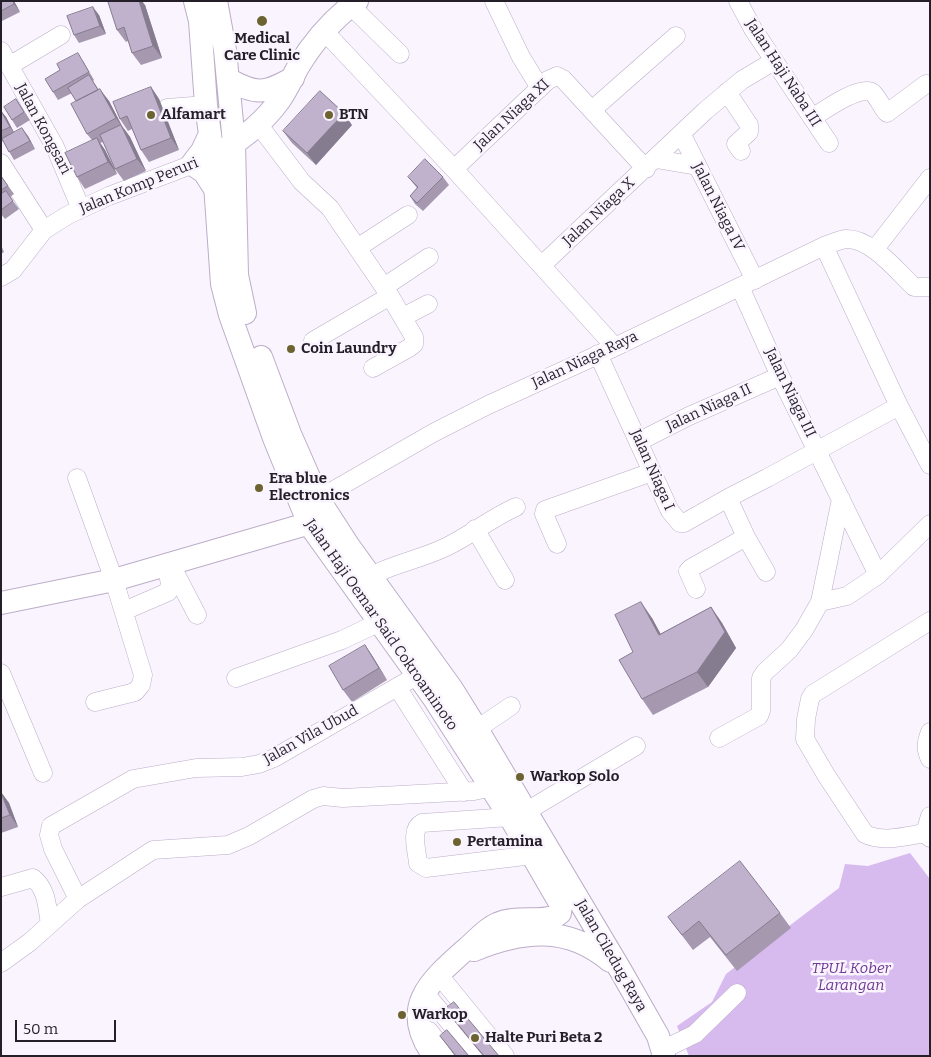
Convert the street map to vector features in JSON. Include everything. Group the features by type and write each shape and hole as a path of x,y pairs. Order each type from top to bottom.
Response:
{"main road":[{"name":"Jalan Haji Oemar Said Cokroaminoto","path":"195,1 200,21 211,145 225,190 241,298 290,434 315,512 380,622 500,785 544,858"},
{"name":"Jalan Haji Oemar Said Cokroaminoto","path":"216,1 225,50 234,143 225,190"},
{"path":"256,125 225,190 192,164 202,151 211,145 234,143 256,125 278,102 324,31 354,4"},
{"path":"228,79 244,88 255,91 276,87 293,78"},
{"name":"Jalan Haji Oemar Said Cokroaminoto","path":"315,512 372,576 452,689 477,729 500,785"},
{"path":"1,603 114,580 168,565 315,512"},
{"name":"Jalan Ciledug Raya","path":"544,858 567,898 621,971 658,1036 663,1053"},
{"path":"434,1056 423,1035 420,1024 422,1000 438,974 490,928 513,920 556,916 567,898"},
{"path":"459,956 505,938 549,934 563,936 589,946 621,971"}],"street":[{"path":"494,1 521,57 540,88"},
{"name":"Jalan Haji Naba III","path":"739,2 753,29 829,143"},
{"path":"354,4 400,54"},
{"path":"324,31 454,169 615,347"},
{"path":"5,59 61,35"},
{"path":"592,110 676,36"},
{"name":"Jalan Kongsari","path":"5,59 55,147 81,208"},
{"name":"Jalan Niaga X","path":"542,265 727,92 742,80 774,61"},
{"name":"Jalan Niaga XI","path":"454,169 548,80 557,76 563,79 592,110 651,164"},
{"path":"812,118 858,91 869,91 874,94 887,113 926,84"},
{"path":"727,92 749,125 749,132 736,144 741,151"},
{"path":"167,108 206,105"},
{"path":"256,125 302,182 330,208 387,292 414,337 414,344 410,348 373,368"},
{"name":"Jalan Niaga IV","path":"682,135 747,283"},
{"path":"1,163 44,230"},
{"name":"Jalan Komp Peruri","path":"1,277 12,270 44,230 68,215 109,196 192,164"},
{"path":"651,164 697,166"},
{"path":"928,292 914,287 875,249 930,178"},
{"path":"357,248 408,215"},
{"name":"Jalan Niaga Raya","path":"315,512 360,474 433,433 488,405 615,347 824,246 843,239 849,239 875,249"},
{"path":"824,246 899,406 930,465"},
{"path":"313,341 387,292 429,257"},
{"name":"Jalan Niaga III","path":"747,283 780,376 818,449 878,575"},
{"path":"403,317 428,304"},
{"name":"Jalan Niaga I","path":"598,354 672,516 680,523 684,523 899,406"},
{"name":"Jalan Niaga II","path":"638,442 686,417 780,376"},
{"path":"557,544 544,514 545,510 652,472"},
{"path":"77,478 114,580 143,675 141,685 135,692 95,702"},
{"path":"728,498 746,537 766,572"},
{"path":"719,738 759,716 761,711 761,678 789,650 820,602 841,499"},
{"path":"372,576 388,567 444,548 462,539 497,516 516,507"},
{"path":"820,602 847,596 878,575 930,524"},
{"path":"475,529 505,580"},
{"path":"696,589 688,571 746,537"},
{"path":"124,611 168,592 170,582 168,565"},
{"path":"168,565 197,616"},
{"path":"236,678 342,640 380,622"},
{"path":"928,625 813,694 810,699 806,719 805,739 865,834 874,838 928,836 930,816"},
{"path":"1,673 42,773"},
{"name":"Jalan Vila Ubud","path":"78,899 53,849 48,835 51,826 133,779 196,768 242,767 259,764 274,758 418,675"},
{"path":"397,687 464,792"},
{"path":"477,729 511,706"},
{"path":"930,732 926,741 930,759"},
{"path":"544,858 426,868 418,863 415,830 422,823 519,814 636,746"},
{"path":"1,963 30,942 78,899 153,850 228,845 249,836 306,803 322,796 344,798 464,792 500,785"},
{"path":"1,887 32,878 40,883 44,892 50,924"},
{"path":"438,974 505,1056"},
{"path":"663,1053 695,1034 737,993"},
{"path":"422,1000 426,1026 448,1056"},
{"path":"422,1000 478,1056"}],"green space":[{"name":"TPUL Kober Larangan","path":"910,853 930,879 929,1056 689,1056 677,1026 712,1002 726,974 839,888 845,864 868,866"}],"building":[{"path":"1,1 13,1 14,4 1,11"},
{"path":"139,1 153,46 132,53 124,27 117,30 108,2"},
{"path":"93,7 100,26 74,35 67,16"},
{"path":"78,53 89,72 53,92 45,79 60,70 57,64"},
{"path":"89,75 98,90 76,101 68,88"},
{"path":"151,87 171,138 141,150 127,116 120,119 113,102"},
{"path":"100,89 116,118 87,134 71,104"},
{"path":"320,91 344,113 307,153 283,131"},
{"path":"16,99 24,112 12,120 4,107"},
{"path":"1,111 10,127 1,131"},
{"path":"121,125 137,159 115,169 100,135"},
{"path":"22,128 30,141 9,152 2,139"},
{"path":"97,138 108,162 77,177 65,153"},
{"path":"425,159 443,177 417,203 410,196 418,187 408,177"},
{"path":"1,176 8,186 1,190"},
{"path":"6,191 13,201 1,210 1,194"},
{"path":"641,602 659,635 711,607 725,632 697,672 642,699 619,660 633,652 615,615"},
{"path":"365,645 379,668 343,690 329,666"},
{"path":"1,793 10,815 1,818"},
{"path":"740,861 780,913 726,955 699,921 682,935 668,917"},
{"name":"Halte Puri Beta 2","path":"454,1002 499,1056 484,1056 445,1009"},
{"name":"Halte Puri Beta 2","path":"447,1030 469,1056 456,1056 440,1036"}],"place":[{"name":"Medical Care Clinic","path":"262,21"},
{"name":"Alfamart","path":"151,115"},
{"name":"BTN","path":"329,115"},
{"name":"Coin Laundry","path":"291,349"},
{"name":"Era blue Electronics","path":"259,488"},
{"name":"Warkop Solo","path":"520,777"},
{"name":"Pertamina","path":"457,842"},
{"name":"Warkop","path":"402,1015"},
{"name":"Halte Puri Beta 2","path":"475,1038"}]}
